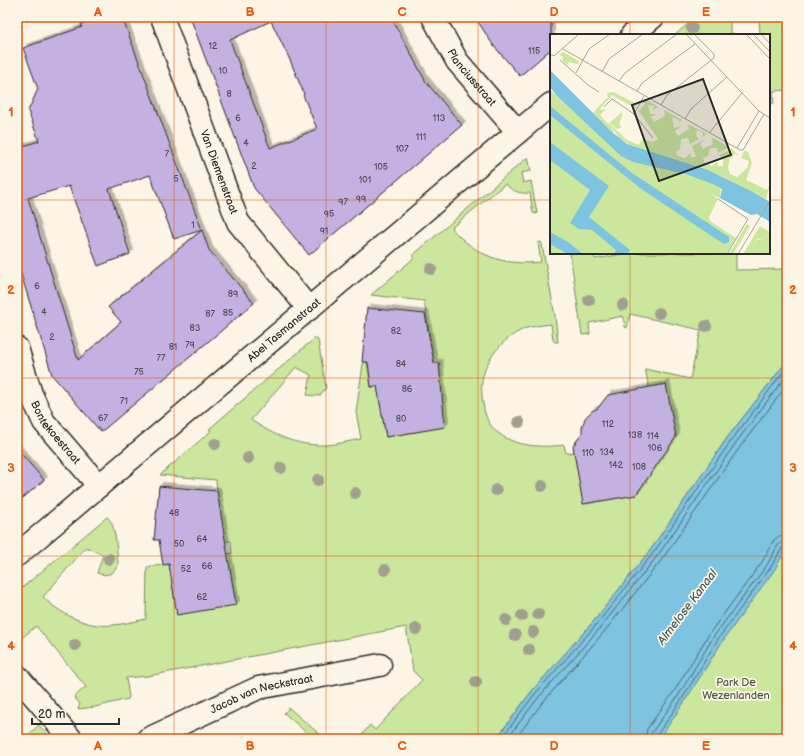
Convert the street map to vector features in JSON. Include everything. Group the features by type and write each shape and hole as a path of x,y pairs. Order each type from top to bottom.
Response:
{"street":[{"name":"Van Diemenstraat","path":"162,17 238,222 309,309"},
{"name":"Planciusstraat","path":"433,17 457,60 518,132"},
{"path":"633,34 653,17"},
{"name":"Abel Tasmanstraat","path":"17,556 550,105"},
{"name":"Bontekoestraat","path":"17,348 31,394 44,422 99,486"},
{"name":"Jacob van Neckstraat","path":"148,739 258,688 380,665"},
{"path":"17,676 71,739"}],"green space":[{"path":"696,17 730,17 730,33 733,33 733,34 676,34"},
{"path":"759,17 787,17 787,90 773,91 774,103 770,104 770,34 760,34"},
{"path":"528,157 531,171 521,173 523,183 531,181 536,214 533,213 530,193 516,192 505,184 451,228 471,246 491,257 502,260 527,263 541,262 538,243 541,242 542,244 555,316 558,342 553,340 551,324 527,328 507,339 496,350 488,363 484,374 482,382 483,406 491,426 508,439 526,445 564,445 566,453 574,452 584,504 636,495 649,387 645,369 690,379 701,330 630,314 627,328 625,327 623,316 589,323 590,334 582,335 570,254 593,254 595,259 623,254 736,254 736,270 787,269 787,361 727,438 651,549 593,622 531,692 496,739 363,739 360,737 370,725 375,730 422,680 413,671 406,627 148,676 126,678 128,699 95,707 78,709 80,704 74,697 86,687 36,626 17,642 17,592 107,517 110,520 116,539 118,564 115,570 107,575 97,573 103,555 86,547 43,597 68,615 90,624 122,624 146,619 147,567 169,564 177,615 227,554 232,553 231,541 225,541 216,480 160,475 211,431 209,429 315,338 318,340 326,388 320,395 307,395 311,375 296,367 251,420 277,435 304,444 329,445 361,439 356,412 363,364 367,362 371,387 377,386 386,437 444,427 439,363 434,363 424,301 371,295 415,257 412,256"},
{"name":"Park De Wezenlanden","path":"787,529 787,739 639,739"},
{"path":"289,708 325,739 314,739 284,713"},
{"path":"39,725 51,739 24,739"}],"water":[{"name":"Almelose Kanaal","path":"787,361 787,547 775,569 722,642 659,739 496,739 531,692 593,622 651,549 727,438"}],"building":[{"path":"101,17 122,17 202,230 209,250 254,303 101,432 52,375 17,261 17,148 39,141 28,111 38,89 23,48 82,27 81,24","holes":["150,175 174,239 202,230 108,307 121,322 78,360 28,198 69,186 98,266 130,254 109,189"]},
{"path":"190,17 391,17 426,82 462,125 309,255 254,188","holes":["271,21 290,60 317,129 270,148 230,40"]},
{"path":"475,17 551,17 550,50 520,76 493,45"},
{"path":"367,308 425,314 434,363 439,363 445,427 386,437 377,386 371,387 368,362 362,362"},
{"path":"666,384 676,437 636,495 583,504 573,446 582,433 585,418 592,411 598,408 608,395"},
{"path":"17,449 44,480 17,503"},
{"path":"159,486 217,491 236,605 177,615 169,564 163,565 159,540 154,540"}]}
